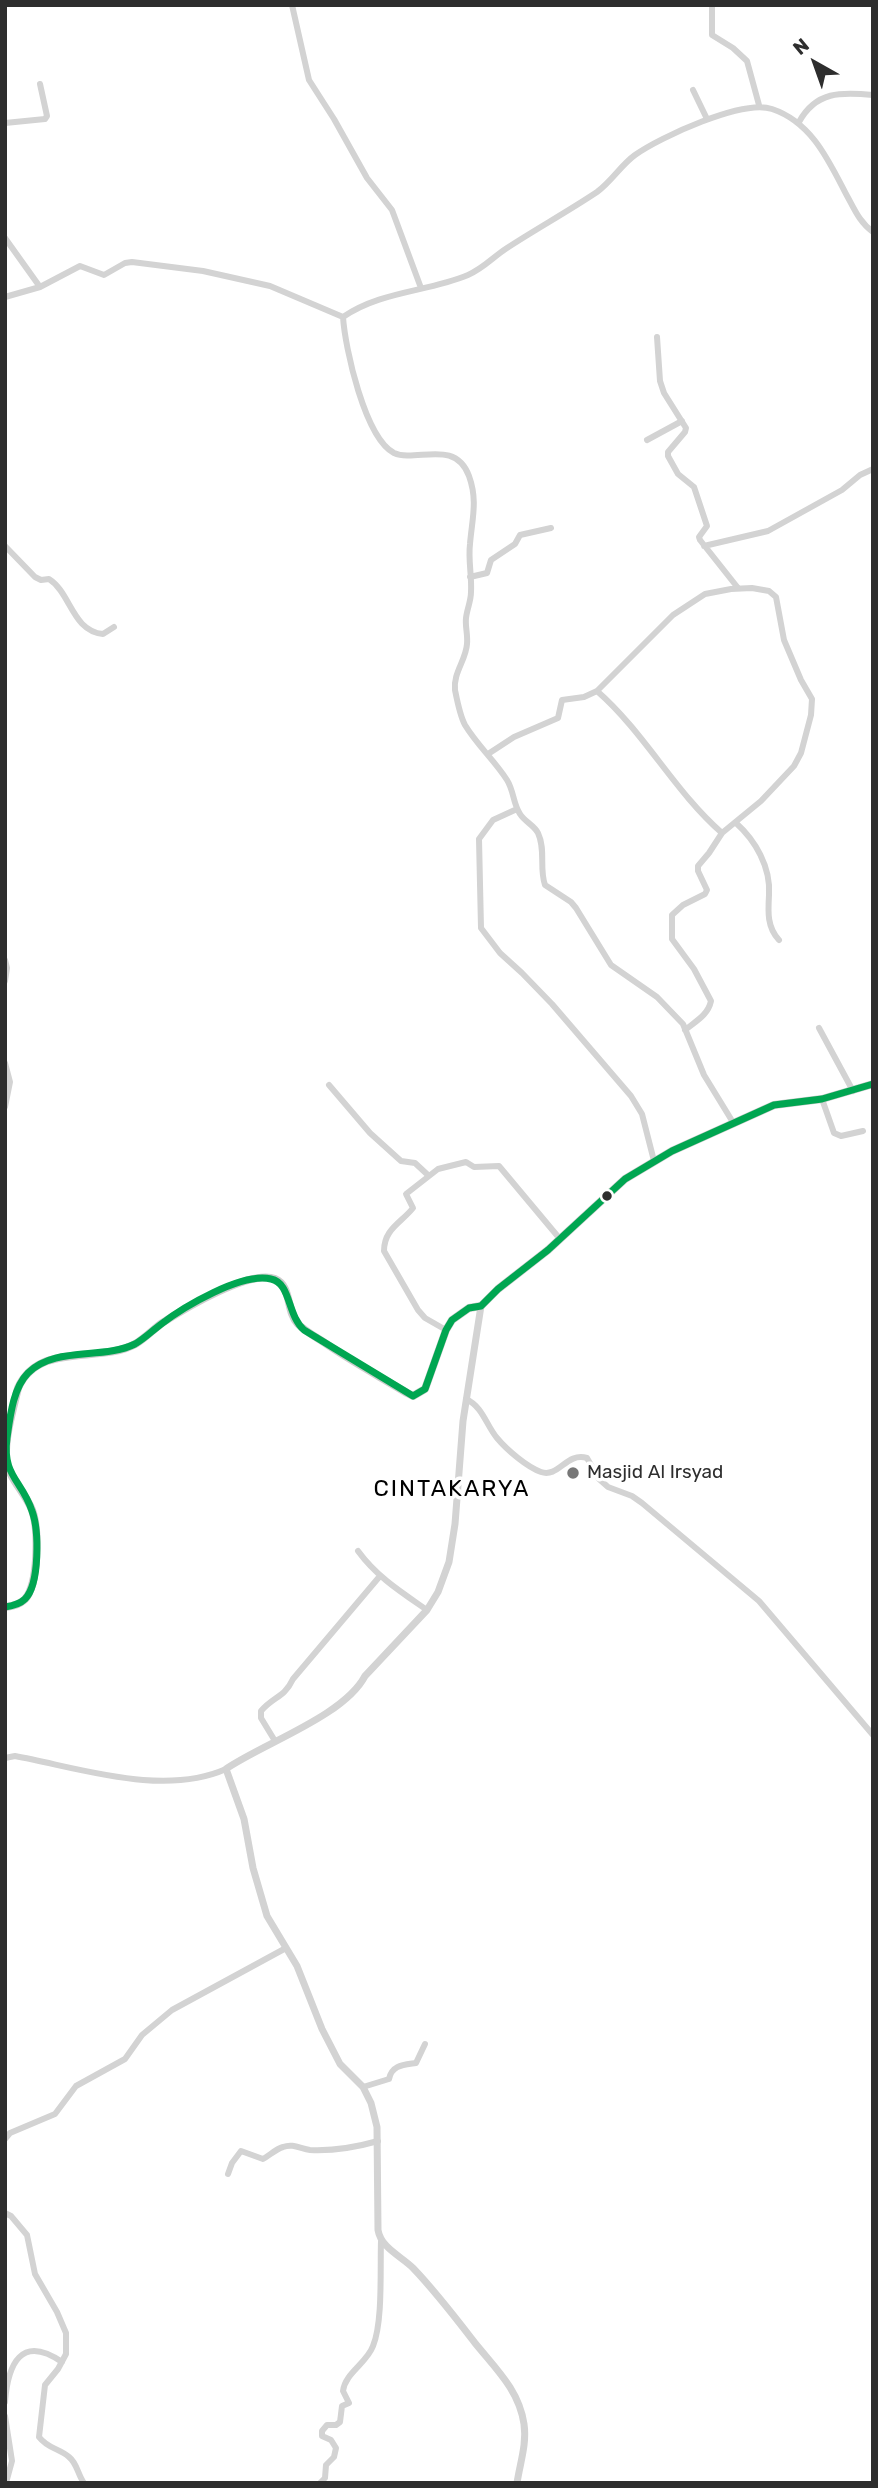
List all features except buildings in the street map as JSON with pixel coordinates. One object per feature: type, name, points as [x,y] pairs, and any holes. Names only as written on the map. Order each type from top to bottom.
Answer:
[{"type":"main road","points":[[5,1607],[15,1606],[28,1596],[34,1572],[35,1520],[29,1504],[11,1475],[6,1456],[18,1388],[36,1365],[63,1357],[128,1347],[205,1297],[259,1278],[274,1278],[282,1283],[286,1290],[291,1314],[300,1326],[354,1363],[413,1396],[425,1389],[452,1320],[470,1308],[481,1306],[560,1239],[611,1191],[654,1161],[774,1105],[822,1098],[873,1084]]},
{"type":"street","points":[[292,5],[309,80],[327,106],[367,178],[396,216],[421,288]]},
{"type":"street","points":[[712,5],[712,35],[747,61],[759,105]]},
{"type":"street","points":[[5,123],[45,119],[47,116],[40,84]]},
{"type":"street","points":[[693,90],[708,120]]},
{"type":"street","points":[[799,122],[805,112],[831,94],[873,95]]},
{"type":"street","points":[[343,317],[374,301],[454,280],[485,267],[505,249],[604,186],[633,157],[708,120],[759,105],[781,112],[799,122],[828,158],[858,217],[873,232]]},
{"type":"street","points":[[5,238],[40,287]]},
{"type":"street","points":[[5,298],[40,287],[80,266],[104,275],[132,262],[182,267],[281,289],[343,317]]},
{"type":"street","points":[[343,317],[348,358],[381,442],[403,456],[426,453],[448,456],[461,463],[467,472],[475,500],[470,544],[471,592],[466,618],[467,646],[457,673],[455,689],[465,724],[508,782],[517,809],[539,835],[541,872],[545,885],[576,908],[611,965],[673,1012],[685,1030],[704,1075],[734,1124]]},
{"type":"street","points":[[657,337],[660,381],[664,393],[682,421],[685,432],[668,452],[668,456],[678,474],[694,487],[708,523],[699,537],[738,589]]},
{"type":"street","points":[[647,440],[682,421]]},
{"type":"street","points":[[704,546],[768,531],[842,490],[860,475],[873,469]]},
{"type":"street","points":[[470,577],[487,573],[491,560],[501,551],[512,547],[520,535],[551,528]]},
{"type":"street","points":[[5,546],[38,579],[49,579],[55,583],[72,611],[89,629],[103,634],[114,627]]},
{"type":"street","points":[[488,754],[514,737],[558,719],[562,700],[584,698],[597,691],[673,615],[710,591],[769,591],[776,597],[781,633],[813,706],[801,753],[794,766],[761,801],[722,833],[698,866],[707,892],[701,898],[677,909],[671,920],[672,939],[694,969],[710,1001],[704,1016],[685,1030]]},
{"type":"street","points":[[597,691],[615,707],[699,814],[722,833]]},
{"type":"street","points":[[517,809],[493,820],[479,839],[481,928],[500,953],[552,1004],[631,1096],[642,1114],[654,1161]]},
{"type":"street","points":[[736,822],[763,858],[769,894],[769,924],[779,940]]},
{"type":"street","points":[[5,960],[8,968],[5,981]]},
{"type":"street","points":[[819,1028],[853,1091]]},
{"type":"street","points":[[5,1063],[9,1082],[5,1107]]},
{"type":"street","points":[[328,1085],[388,1150],[403,1162],[416,1163],[429,1176]]},
{"type":"street","points":[[822,1098],[834,1133],[841,1136],[863,1131]]},
{"type":"street","points":[[446,1330],[425,1318],[418,1310],[384,1251],[391,1227],[412,1210],[406,1194],[438,1170],[466,1162],[474,1167],[499,1166],[560,1239]]},
{"type":"street","points":[[5,1758],[15,1756],[105,1775],[179,1781],[205,1778],[302,1727],[339,1703],[427,1610],[442,1583],[452,1546],[466,1399],[481,1306]]},
{"type":"street","points":[[466,1399],[478,1408],[505,1445],[542,1473],[555,1471],[570,1459],[579,1456],[586,1458],[591,1462],[599,1479],[608,1487],[632,1496],[695,1545],[759,1601],[873,1735]]},
{"type":"street","points":[[358,1551],[380,1577],[427,1610]]},
{"type":"street","points":[[275,1741],[261,1718],[261,1711],[289,1690],[293,1679],[380,1577]]},
{"type":"street","points":[[226,1769],[244,1819],[263,1906],[297,1966],[330,2046],[340,2064],[363,2087],[371,2103],[378,2141],[377,2214],[381,2241],[378,2332],[371,2353],[345,2383],[343,2391],[349,2403],[342,2406],[340,2422],[337,2425],[327,2425],[322,2431],[322,2436],[331,2440],[336,2448],[334,2456],[326,2465],[325,2478],[320,2483]]},
{"type":"street","points":[[5,2139],[10,2133],[55,2114],[71,2090],[125,2059],[142,2035],[172,2010],[286,1948]]},
{"type":"street","points":[[363,2087],[389,2080],[396,2066],[416,2063],[425,2045]]},
{"type":"street","points":[[228,2174],[241,2151],[263,2159],[282,2147],[319,2150],[363,2146],[378,2141]]},
{"type":"street","points":[[5,2213],[11,2216],[27,2235],[35,2274],[64,2325],[67,2350],[62,2362],[45,2385],[38,2433],[51,2449],[63,2452],[72,2459],[84,2483]]},
{"type":"street","points":[[381,2241],[405,2260],[442,2299],[508,2381],[524,2425],[525,2442],[517,2483]]},
{"type":"street","points":[[5,2402],[8,2379],[20,2354],[26,2351],[46,2352],[62,2362]]},
{"type":"street","points":[[5,2416],[12,2461],[6,2483]]},
{"type":"transit line","points":[[5,1607],[25,1599],[30,1592],[36,1570],[37,1543],[32,1511],[10,1470],[6,1451],[9,1421],[19,1387],[28,1373],[39,1365],[51,1359],[122,1349],[135,1344],[170,1318],[213,1293],[259,1278],[271,1279],[282,1287],[294,1316],[304,1330],[413,1396],[425,1389],[452,1320],[469,1308],[481,1306],[498,1289],[548,1250],[625,1179],[672,1151],[774,1105],[822,1099],[873,1084]]},
{"type":"place","name":"Masjid Al Irsyad","points":[[573,1473]]},
{"type":"district","name":"CINTAKARYA","points":[[452,1489]]}]
